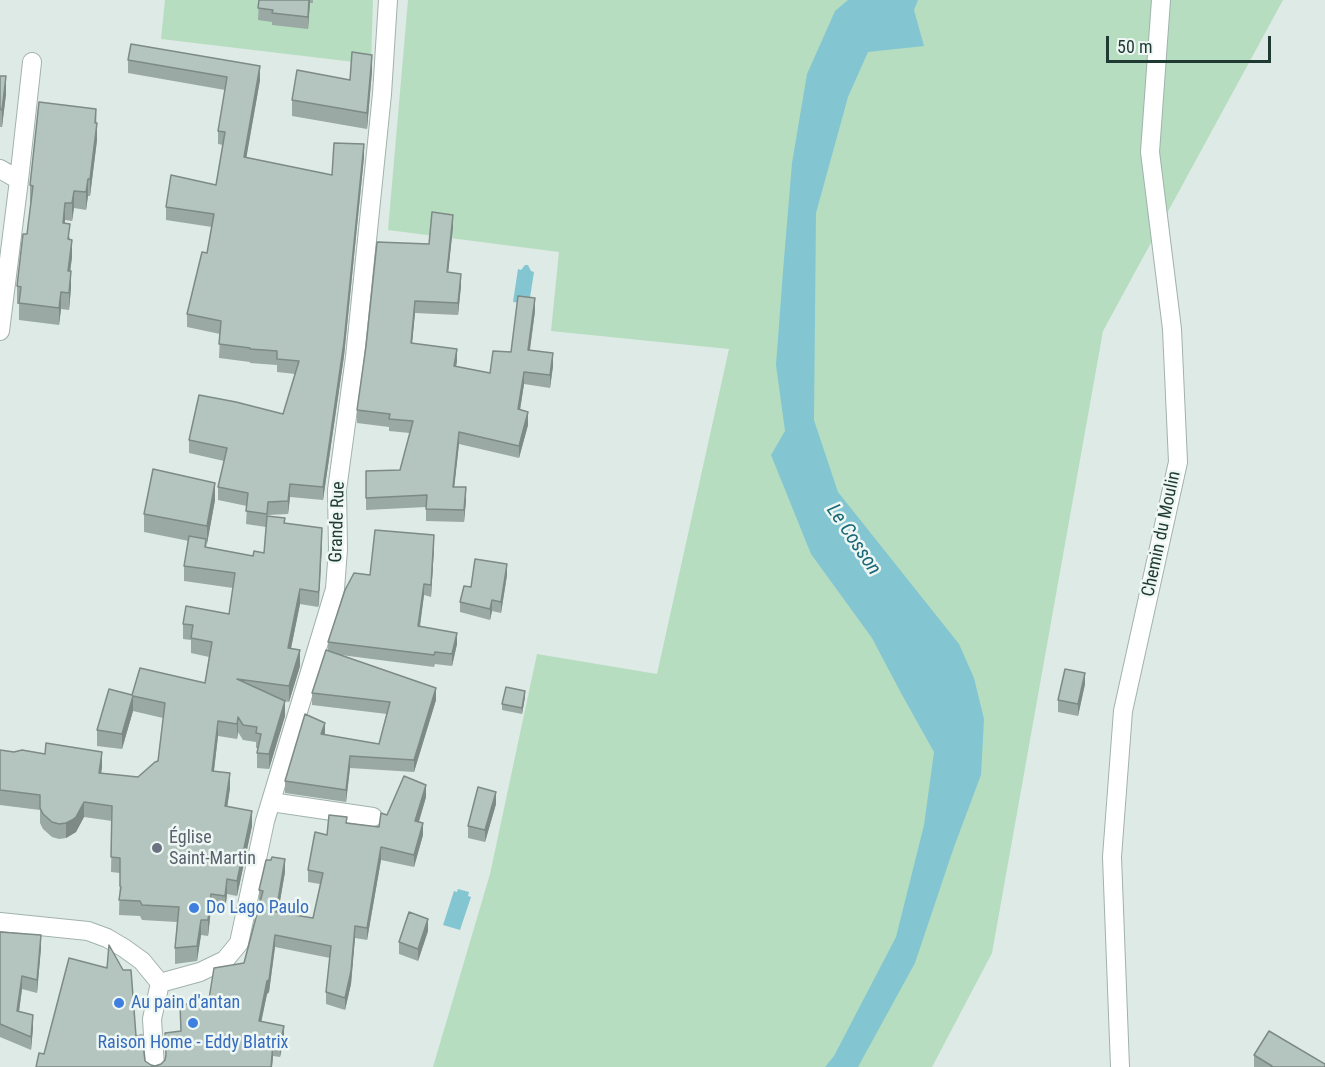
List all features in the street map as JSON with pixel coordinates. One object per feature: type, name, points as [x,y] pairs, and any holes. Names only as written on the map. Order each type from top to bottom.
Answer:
[{"type":"street","name":"Grande Rue","points":[[160,983],[200,972],[225,960],[239,943],[265,821],[335,589],[338,549],[337,490],[355,357],[382,94],[388,0]]},
{"type":"street","name":"Chemin du Moulin","points":[[1120,1067],[1112,857],[1123,711],[1178,462],[1172,329],[1150,152],[1161,0]]},
{"type":"street","points":[[0,331],[32,62]]},
{"type":"street","points":[[0,169],[19,180]]},
{"type":"street","points":[[271,802],[373,817]]},
{"type":"street","points":[[0,922],[88,931],[106,938],[142,961],[160,983],[152,1019],[156,1067]]},
{"type":"green space","points":[[165,0],[373,0],[371,64],[161,39]]},
{"type":"green space","points":[[408,0],[1283,0],[1103,331],[992,953],[932,1067],[433,1067],[490,874],[537,654],[657,674],[729,349],[551,331],[559,252],[388,230]]},
{"type":"water","name":"Le Cosson","points":[[848,0],[918,0],[914,10],[924,46],[868,52],[848,97],[816,213],[814,420],[838,492],[959,644],[974,678],[984,719],[981,775],[915,963],[858,1067],[825,1067],[834,1056],[896,937],[924,825],[934,752],[872,638],[811,554],[771,455],[785,431],[776,365],[792,163],[807,74],[835,11]]},
{"type":"water","points":[[528,265],[534,272],[529,304],[513,302],[518,269],[521,270]]},
{"type":"water","points":[[458,889],[469,892],[468,896],[471,897],[460,930],[443,925],[454,891],[457,892]]},
{"type":"building","points":[[259,0],[309,0],[308,17],[272,13],[273,10],[258,8]]},
{"type":"building","points":[[131,44],[260,66],[244,157],[332,175],[334,143],[364,144],[344,342],[323,487],[290,484],[288,501],[268,502],[267,514],[246,511],[248,493],[218,487],[227,448],[189,440],[199,395],[283,414],[299,361],[277,359],[277,351],[219,344],[221,321],[187,314],[202,252],[207,253],[214,214],[166,207],[171,175],[216,185],[225,132],[218,131],[227,77],[128,60]]},
{"type":"building","points":[[352,52],[372,55],[367,113],[292,100],[297,70],[350,80]]},
{"type":"building","points":[[0,76],[6,76],[2,110],[0,109]]},
{"type":"building","points":[[39,102],[96,109],[95,123],[97,123],[90,179],[88,179],[86,192],[74,191],[72,203],[65,203],[63,223],[70,224],[68,239],[72,240],[68,271],[71,271],[69,293],[61,292],[59,308],[19,303],[21,287],[17,286],[23,234],[27,234],[33,186],[30,185]]},
{"type":"building","points":[[432,212],[453,215],[447,272],[461,274],[458,303],[415,301],[411,343],[457,349],[454,366],[490,373],[493,351],[511,352],[518,296],[535,298],[528,350],[553,353],[550,375],[524,372],[518,409],[528,412],[519,446],[459,432],[453,487],[466,487],[464,510],[426,509],[427,495],[366,498],[366,471],[400,470],[413,421],[389,419],[390,414],[357,410],[377,242],[429,244]]},
{"type":"building","points":[[153,469],[215,483],[207,526],[144,514]]},
{"type":"building","points":[[267,516],[285,518],[284,523],[322,528],[319,590],[318,592],[300,589],[288,648],[300,650],[289,686],[237,679],[285,701],[269,754],[257,753],[261,734],[256,733],[257,727],[243,725],[238,717],[237,724],[218,721],[212,771],[230,773],[225,806],[252,811],[237,881],[227,879],[225,896],[211,894],[208,920],[201,920],[197,946],[175,948],[179,907],[142,905],[140,901],[119,900],[120,858],[111,857],[112,806],[84,802],[72,820],[59,824],[52,822],[40,808],[40,795],[0,790],[0,750],[14,752],[22,750],[45,754],[46,743],[102,752],[99,773],[138,777],[158,761],[165,703],[133,696],[122,734],[97,730],[109,689],[132,695],[140,668],[205,683],[212,642],[191,638],[193,625],[183,624],[186,606],[229,614],[235,573],[184,566],[189,536],[206,539],[205,547],[253,556],[254,551],[264,553]]},
{"type":"building","points":[[375,530],[434,535],[431,585],[424,584],[418,626],[457,633],[452,654],[435,652],[434,655],[328,642],[345,590],[354,573],[370,575]]},
{"type":"building","points":[[475,559],[507,564],[501,602],[492,600],[490,609],[460,602],[464,586],[471,587]]},
{"type":"building","points":[[326,650],[436,688],[414,760],[350,756],[346,790],[285,781],[305,714],[325,723],[321,734],[379,744],[390,702],[312,693]]},
{"type":"building","points":[[1065,669],[1085,673],[1078,704],[1058,700]]},
{"type":"building","points":[[506,687],[525,691],[522,708],[502,704]]},
{"type":"building","points":[[404,776],[426,785],[415,821],[423,823],[414,855],[381,847],[367,928],[355,926],[351,971],[345,998],[326,992],[331,946],[275,935],[269,980],[259,1021],[284,1026],[280,1045],[273,1043],[271,1067],[36,1067],[39,1053],[44,1054],[69,958],[107,968],[109,945],[123,970],[131,970],[136,1036],[142,1035],[145,1061],[155,1066],[161,1064],[166,1055],[165,1033],[181,1031],[180,1004],[208,1005],[214,968],[244,963],[263,891],[259,890],[266,860],[271,860],[272,857],[285,859],[276,912],[313,918],[323,873],[308,870],[315,832],[327,835],[329,815],[347,817],[346,823],[379,827],[381,813],[387,815]]},
{"type":"building","points":[[478,787],[496,792],[485,830],[468,826]]},
{"type":"building","points":[[409,912],[428,919],[418,949],[399,942]]},
{"type":"building","points":[[0,932],[41,935],[37,980],[22,976],[17,1011],[33,1015],[31,1037],[0,1024]]},
{"type":"building","points":[[1269,1031],[1325,1064],[1325,1067],[1271,1067],[1254,1055]]},
{"type":"place","name":"Église Saint-Martin","points":[[157,848]]},
{"type":"place","name":"Do Lago Paulo","points":[[194,908]]},
{"type":"place","name":"Au pain d'antan","points":[[119,1003]]},
{"type":"place","name":"Raison Home - Eddy Blatrix","points":[[193,1023]]}]
